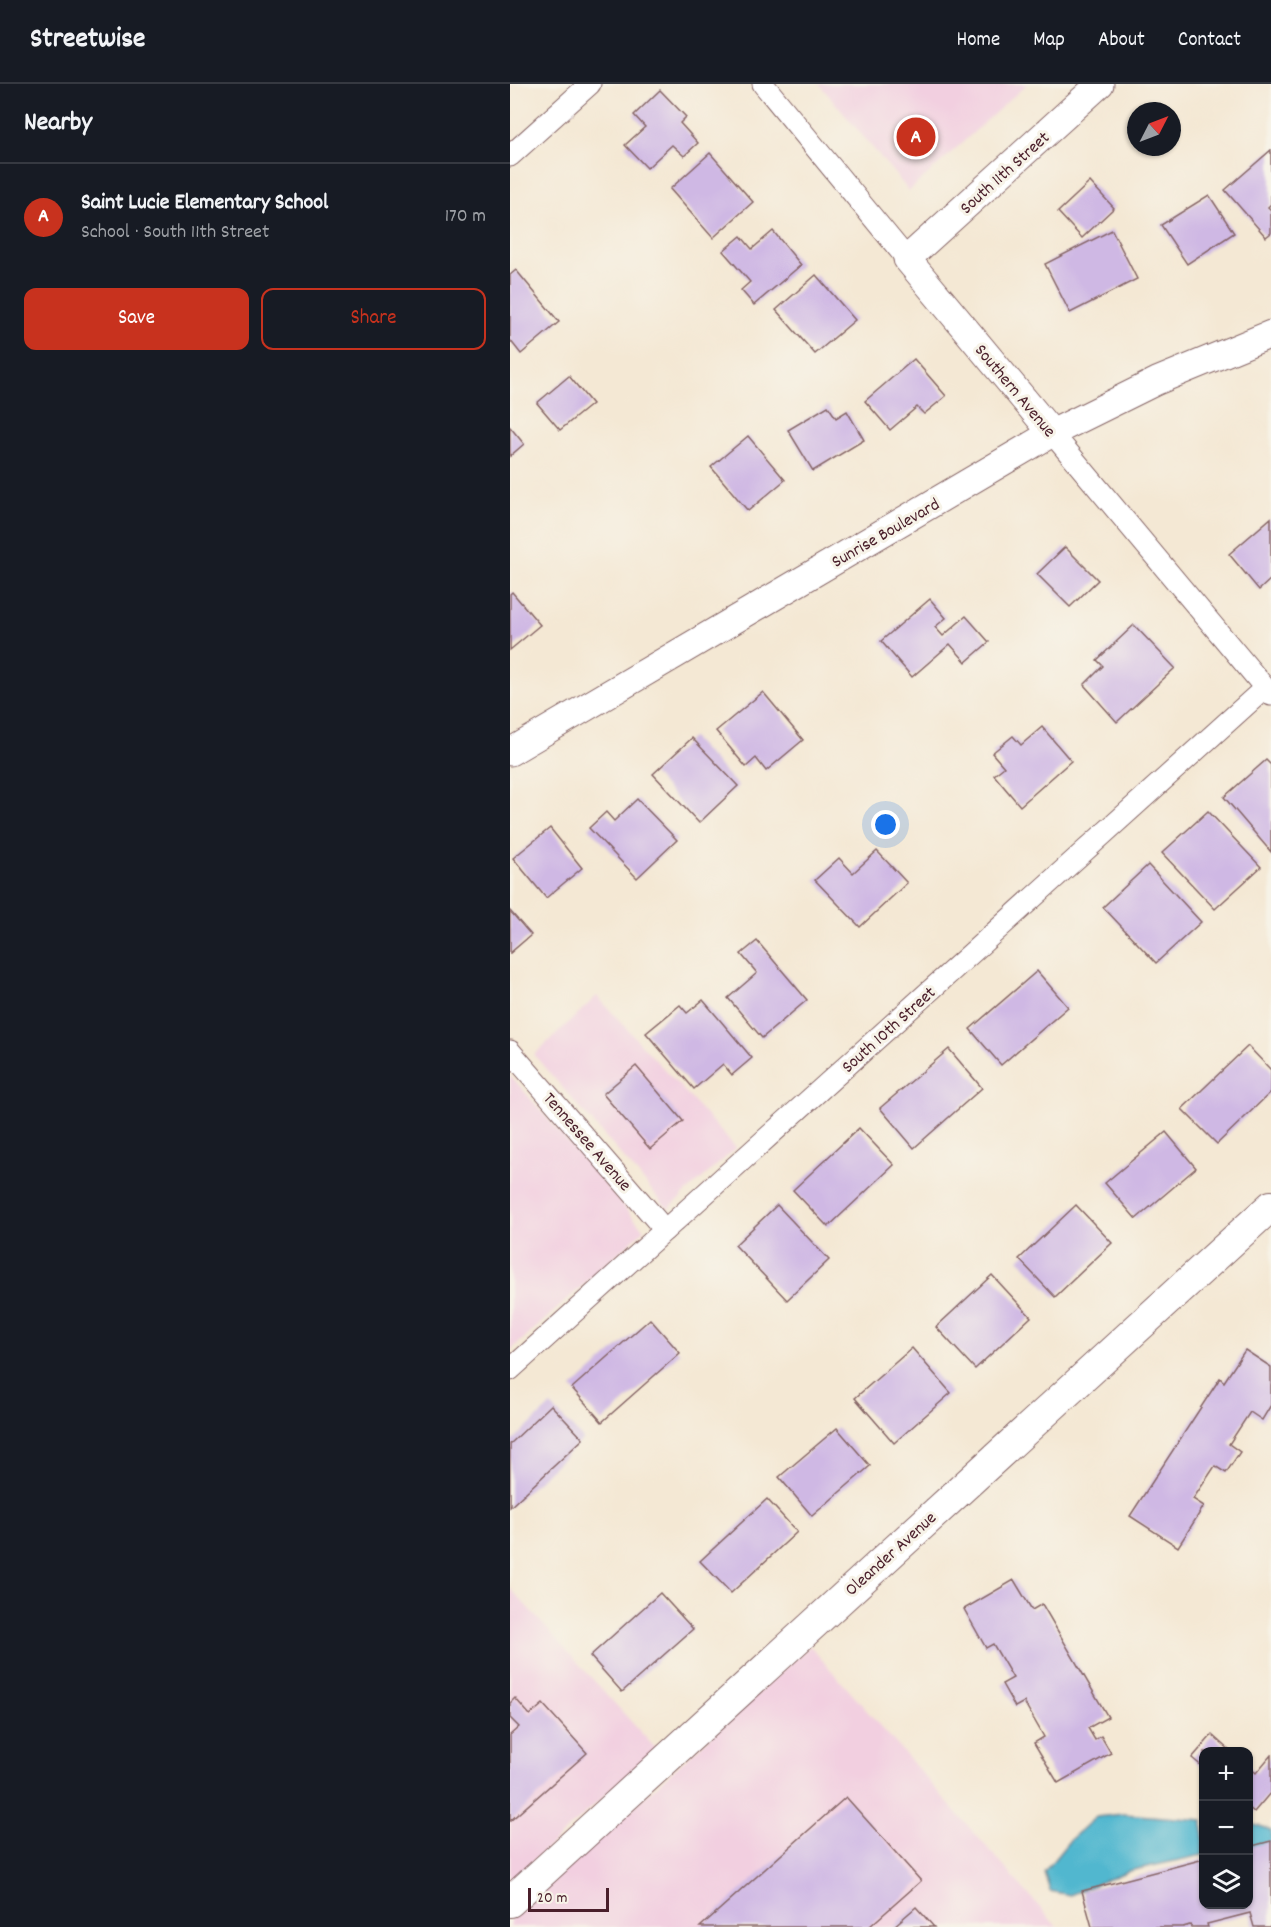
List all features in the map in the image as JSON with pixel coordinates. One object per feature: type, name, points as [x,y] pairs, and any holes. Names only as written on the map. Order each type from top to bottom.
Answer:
[{"type":"main road","name":"Oleander Avenue","points":[[510,1902],[1271,1206]]},
{"type":"street","points":[[510,156],[590,84]]},
{"type":"street","name":"Southern Avenue","points":[[763,84],[1268,691]]},
{"type":"street","name":"South 11th Street","points":[[907,259],[1100,84]]},
{"type":"street","name":"Sunrise Boulevard","points":[[510,752],[1052,433],[1157,381],[1271,334]]},
{"type":"street","name":"South 10th Street","points":[[510,1370],[1268,691]]},
{"type":"street","name":"Tennessee Avenue","points":[[510,1051],[665,1230]]},
{"type":"shaded area","points":[[819,84],[1027,84],[909,191]]},
{"type":"shaded area","points":[[597,996],[736,1148],[668,1209],[534,1055]]},
{"type":"shaded area","points":[[510,1075],[644,1230],[510,1351]]},
{"type":"shaded area","points":[[510,1588],[656,1749],[510,1882]]},
{"type":"shaded area","points":[[810,1646],[1057,1927],[510,1927],[510,1920]]},
{"type":"water","points":[[1123,1814],[1199,1820],[1199,1856],[1128,1871],[1070,1895],[1050,1891],[1044,1872],[1070,1840],[1096,1817]]},
{"type":"water","points":[[1253,1825],[1271,1830],[1271,1843],[1253,1846]]},
{"type":"building","points":[[660,90],[686,117],[680,123],[698,143],[684,156],[672,145],[647,168],[625,145],[645,127],[634,115]]},
{"type":"building","points":[[1271,150],[1271,204],[1268,207],[1271,210],[1271,233],[1266,237],[1225,190]]},
{"type":"building","points":[[710,153],[753,202],[713,238],[670,189]]},
{"type":"building","points":[[1090,182],[1114,208],[1082,238],[1058,212]]},
{"type":"building","points":[[1209,195],[1234,233],[1187,264],[1161,225]]},
{"type":"building","points":[[1112,230],[1137,279],[1070,313],[1045,264]]},
{"type":"building","points":[[773,231],[801,265],[754,305],[741,290],[750,282],[723,251],[741,236],[752,249]]},
{"type":"building","points":[[516,270],[559,322],[521,354],[510,340],[510,275]]},
{"type":"building","points":[[816,275],[855,320],[815,354],[776,310]]},
{"type":"building","points":[[914,359],[946,396],[924,414],[917,407],[890,430],[865,401]]},
{"type":"building","points":[[569,376],[592,404],[560,430],[537,403]]},
{"type":"building","points":[[828,406],[836,418],[847,411],[864,440],[813,471],[788,430]]},
{"type":"building","points":[[510,427],[524,444],[510,456]]},
{"type":"building","points":[[748,436],[785,480],[748,511],[711,467]]},
{"type":"building","points":[[1271,518],[1271,579],[1259,590],[1229,554]]},
{"type":"building","points":[[1065,547],[1098,580],[1070,607],[1037,574]]},
{"type":"building","points":[[512,592],[540,625],[510,650],[510,594]]},
{"type":"building","points":[[930,599],[946,618],[935,627],[943,636],[966,616],[989,642],[966,662],[950,644],[912,677],[881,641]]},
{"type":"building","points":[[1134,625],[1175,668],[1117,722],[1084,685],[1103,666],[1097,660]]},
{"type":"building","points":[[763,692],[803,740],[766,771],[756,758],[746,767],[716,731]]},
{"type":"building","points":[[1042,727],[1071,761],[1020,806],[994,775],[1004,767],[992,753],[1013,736],[1021,745]]},
{"type":"building","points":[[692,738],[738,786],[699,823],[653,774]]},
{"type":"building","points":[[1266,760],[1271,765],[1271,852],[1224,797]]},
{"type":"building","points":[[637,799],[677,840],[637,878],[589,828],[606,812],[614,821]]},
{"type":"building","points":[[1208,811],[1261,867],[1215,909],[1162,853]]},
{"type":"building","points":[[550,828],[582,868],[546,898],[513,858]]},
{"type":"building","points":[[877,851],[907,883],[860,927],[815,880],[839,858],[853,873]]},
{"type":"building","points":[[1148,865],[1201,922],[1156,963],[1103,907]]},
{"type":"building","points":[[510,911],[531,935],[510,953]]},
{"type":"building","points":[[757,941],[807,1000],[762,1038],[728,998],[757,973],[741,954]]},
{"type":"building","points":[[1037,971],[1068,1007],[1001,1065],[970,1029]]},
{"type":"building","points":[[703,1000],[752,1058],[732,1075],[723,1064],[694,1089],[646,1033],[680,1005],[687,1013]]},
{"type":"building","points":[[1248,1046],[1271,1070],[1271,1092],[1217,1144],[1182,1109]]},
{"type":"building","points":[[949,1049],[982,1088],[914,1148],[880,1108]]},
{"type":"building","points":[[636,1066],[683,1121],[650,1149],[603,1094]]},
{"type":"building","points":[[859,1128],[894,1165],[828,1227],[793,1190]]},
{"type":"building","points":[[1166,1132],[1196,1168],[1136,1219],[1105,1183]]},
{"type":"building","points":[[777,1205],[829,1260],[787,1300],[735,1245]]},
{"type":"building","points":[[1076,1205],[1112,1243],[1055,1297],[1019,1259]]},
{"type":"building","points":[[992,1275],[1031,1317],[975,1369],[936,1327]]},
{"type":"building","points":[[650,1319],[680,1353],[602,1422],[572,1388]]},
{"type":"building","points":[[912,1348],[951,1393],[894,1443],[855,1398]]},
{"type":"building","points":[[1245,1350],[1271,1367],[1271,1405],[1262,1420],[1250,1412],[1229,1444],[1240,1452],[1226,1473],[1215,1466],[1193,1499],[1204,1506],[1178,1547],[1130,1516],[1220,1378],[1224,1382]]},
{"type":"building","points":[[551,1405],[583,1439],[510,1507],[510,1444]]},
{"type":"building","points":[[837,1428],[870,1466],[812,1516],[779,1477]]},
{"type":"building","points":[[767,1499],[797,1532],[731,1593],[700,1561]]},
{"type":"building","points":[[1014,1580],[1032,1610],[1042,1604],[1108,1717],[1088,1728],[1095,1740],[1101,1736],[1111,1753],[1058,1783],[1034,1743],[1044,1737],[1024,1702],[1015,1707],[1002,1684],[1013,1678],[993,1644],[986,1648],[964,1609]]},
{"type":"building","points":[[660,1593],[693,1629],[622,1692],[590,1656]]},
{"type":"building","points":[[515,1698],[530,1715],[543,1704],[587,1753],[510,1821],[510,1735],[519,1727],[510,1718],[510,1703]]},
{"type":"building","points":[[1212,1735],[1225,1747],[1202,1747]]},
{"type":"building","points":[[1199,1750],[1199,1764],[1192,1758]]},
{"type":"building","points":[[1271,1755],[1271,1792],[1254,1812],[1253,1770],[1256,1773]]},
{"type":"building","points":[[846,1797],[921,1881],[869,1927],[700,1927]]},
{"type":"building","points":[[1271,1841],[1271,1927],[1254,1927],[1250,1913],[1207,1924],[1208,1927],[1191,1927],[1190,1925],[1183,1927],[1092,1927],[1082,1891],[1199,1860],[1199,1909],[1253,1909],[1253,1846]]},
{"type":"building","points":[[916,1907],[934,1927],[893,1927]]},
{"type":"place","name":"Saint Lucie Elementary School","points":[[916,137]]}]
